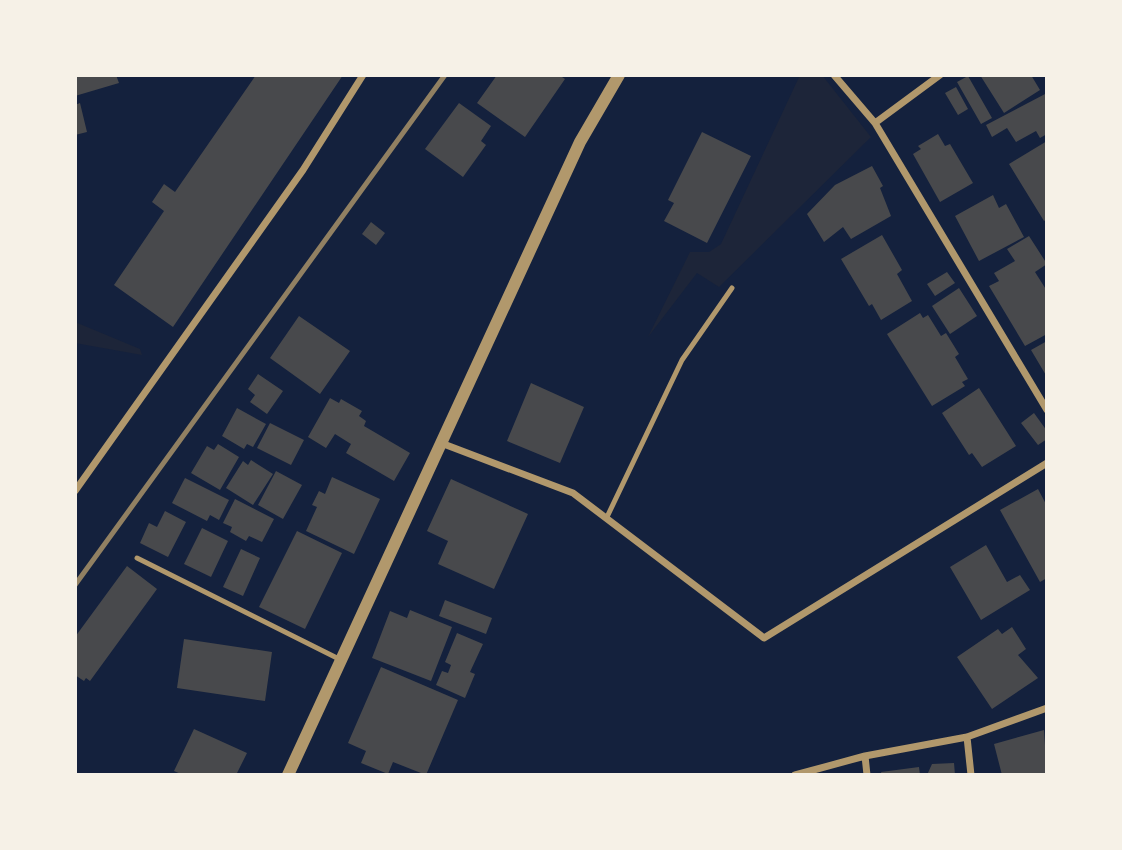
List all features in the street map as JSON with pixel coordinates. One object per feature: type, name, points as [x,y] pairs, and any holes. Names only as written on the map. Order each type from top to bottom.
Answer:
[{"type":"street","points":[[75,491],[303,170],[363,75]]},
{"type":"street","points":[[288,775],[580,142],[619,75]]},
{"type":"street","points":[[834,75],[876,123],[1047,410]]},
{"type":"street","points":[[876,123],[940,75]]},
{"type":"street","points":[[440,442],[573,493],[764,638],[1047,463]]},
{"type":"street","points":[[795,775],[865,756],[967,737],[1047,708]]},
{"type":"street","points":[[967,737],[971,775]]},
{"type":"street","points":[[865,756],[867,775]]},
{"type":"lane","points":[[607,517],[682,360],[732,288]]},
{"type":"lane","points":[[138,558],[341,660]]},
{"type":"shaded area","points":[[800,75],[822,75],[871,137],[719,287],[697,273],[648,337],[690,252],[709,252],[721,244]]},
{"type":"shaded area","points":[[75,322],[140,349],[142,355],[75,343]]},
{"type":"building","points":[[75,75],[116,75],[119,83],[75,96]]},
{"type":"building","points":[[256,75],[343,75],[173,327],[114,285],[164,211],[152,202],[164,184],[175,192]]},
{"type":"building","points":[[497,75],[559,75],[565,79],[525,137],[477,103]]},
{"type":"building","points":[[980,75],[1031,75],[1040,90],[1004,113]]},
{"type":"building","points":[[968,76],[992,118],[981,124],[957,82]]},
{"type":"building","points":[[956,87],[968,109],[958,115],[945,93]]},
{"type":"building","points":[[1047,93],[1047,134],[1040,138],[1036,131],[1016,142],[1007,128],[992,137],[986,125]]},
{"type":"building","points":[[80,103],[87,132],[75,135],[75,105]]},
{"type":"building","points":[[459,103],[491,126],[481,141],[486,145],[463,177],[425,149]]},
{"type":"building","points":[[702,132],[751,156],[707,243],[664,221],[674,203],[668,200]]},
{"type":"building","points":[[938,134],[945,146],[950,144],[973,183],[940,202],[913,154],[921,149],[918,146]]},
{"type":"building","points":[[1047,141],[1047,219],[1044,221],[1009,164]]},
{"type":"building","points":[[872,166],[883,186],[880,188],[891,216],[851,239],[843,227],[824,242],[807,214],[835,185]]},
{"type":"building","points":[[993,195],[999,208],[1006,204],[1024,237],[979,261],[955,216]]},
{"type":"building","points":[[371,222],[385,233],[376,245],[362,234]]},
{"type":"building","points":[[882,235],[902,270],[897,274],[912,301],[881,320],[872,304],[869,306],[841,259]]},
{"type":"building","points":[[1029,236],[1047,264],[1035,272],[1047,291],[1047,334],[1025,346],[989,286],[999,281],[994,273],[1015,261],[1007,249]]},
{"type":"building","points":[[947,272],[955,283],[935,296],[927,284]]},
{"type":"building","points":[[959,288],[977,316],[950,334],[932,306]]},
{"type":"building","points":[[920,313],[923,318],[928,315],[941,336],[946,333],[959,354],[955,357],[968,379],[962,382],[965,386],[932,406],[887,334]]},
{"type":"building","points":[[299,316],[350,351],[320,394],[270,358]]},
{"type":"building","points":[[1047,341],[1047,377],[1031,350]]},
{"type":"building","points":[[258,374],[283,391],[267,414],[250,402],[255,395],[248,389]]},
{"type":"building","points":[[531,383],[584,407],[560,463],[507,441]]},
{"type":"building","points":[[979,388],[1016,446],[982,467],[972,453],[969,455],[942,413]]},
{"type":"building","points":[[330,398],[339,403],[341,399],[362,411],[359,416],[366,421],[364,426],[410,453],[394,481],[346,453],[351,444],[335,434],[326,448],[308,437]]},
{"type":"building","points":[[237,408],[266,424],[253,447],[247,444],[244,449],[222,436]]},
{"type":"building","points":[[1034,413],[1047,431],[1047,439],[1038,445],[1021,423]]},
{"type":"building","points":[[270,423],[304,440],[291,465],[257,448]]},
{"type":"building","points":[[218,444],[239,457],[220,490],[191,473],[207,446],[214,450]]},
{"type":"building","points":[[251,460],[273,474],[253,505],[226,488],[243,461],[248,465]]},
{"type":"building","points":[[276,471],[302,485],[283,519],[258,505]]},
{"type":"building","points":[[332,477],[380,499],[354,554],[306,531],[317,507],[312,505],[319,491],[325,494]]},
{"type":"building","points":[[185,478],[229,500],[219,520],[210,515],[207,521],[172,503]]},
{"type":"building","points":[[451,479],[528,514],[494,589],[438,564],[448,541],[427,531]]},
{"type":"building","points":[[1038,489],[1047,506],[1047,578],[1040,582],[1000,510]]},
{"type":"building","points":[[235,499],[274,519],[262,542],[249,536],[246,541],[230,532],[232,527],[223,523]]},
{"type":"building","points":[[165,511],[186,522],[168,557],[140,543],[149,523],[157,527]]},
{"type":"building","points":[[202,528],[228,541],[211,577],[184,564]]},
{"type":"building","points":[[297,531],[342,553],[305,629],[259,607]]},
{"type":"building","points":[[986,545],[1007,582],[1020,575],[1030,590],[981,620],[950,567]]},
{"type":"building","points":[[241,549],[260,558],[243,596],[223,587]]},
{"type":"building","points":[[127,566],[157,589],[90,681],[86,678],[84,681],[75,675],[75,637]]},
{"type":"building","points":[[445,600],[492,618],[486,634],[439,616]]},
{"type":"building","points":[[410,610],[452,627],[431,681],[372,658],[390,611],[407,618]]},
{"type":"building","points":[[1012,627],[1026,649],[1018,655],[1038,678],[992,709],[957,657],[998,629],[1002,634]]},
{"type":"building","points":[[457,633],[483,644],[470,672],[475,674],[465,698],[436,685],[442,671],[448,673],[451,665],[445,662]]},
{"type":"building","points":[[184,639],[272,652],[265,701],[177,688]]},
{"type":"building","points":[[381,667],[458,700],[426,775],[393,762],[388,774],[361,763],[366,751],[348,743]]},
{"type":"building","points":[[194,729],[247,753],[236,775],[183,775],[174,771]]},
{"type":"building","points":[[1044,730],[1047,775],[1002,775],[994,744]]},
{"type":"building","points":[[954,763],[955,775],[927,775],[932,764]]},
{"type":"building","points":[[919,767],[920,775],[882,775],[881,772]]},
{"type":"railway","points":[[75,585],[445,75]]}]
